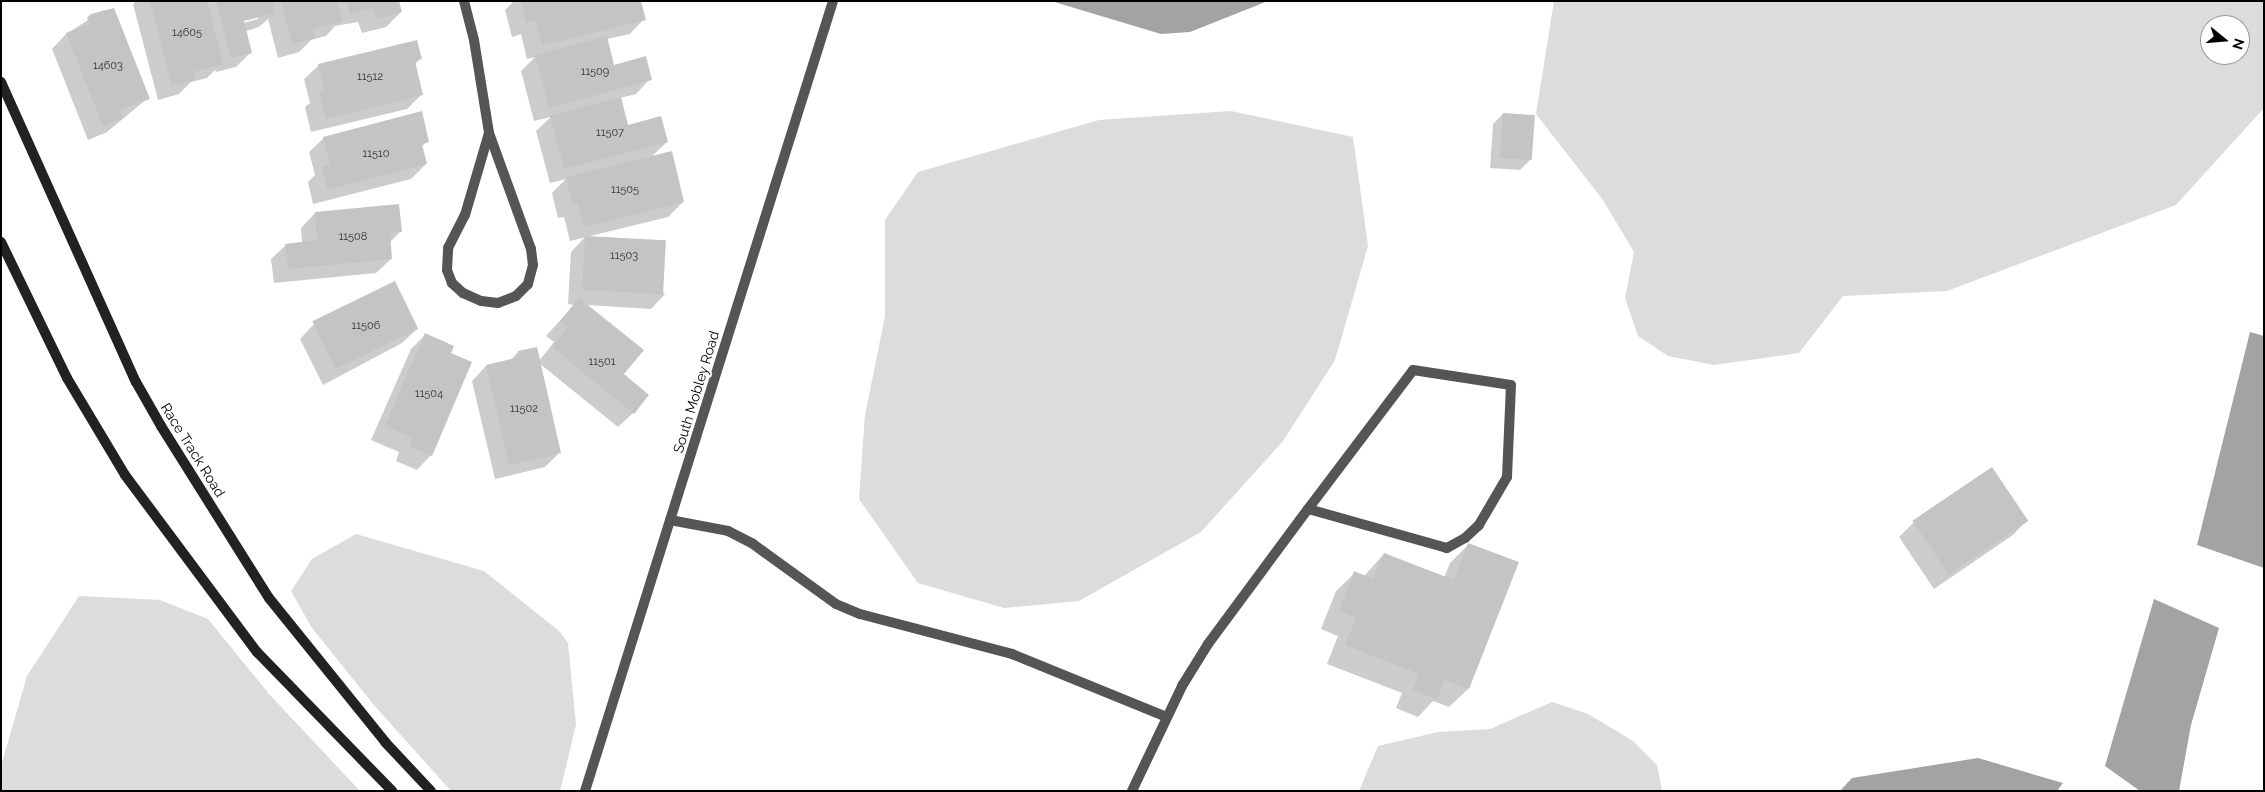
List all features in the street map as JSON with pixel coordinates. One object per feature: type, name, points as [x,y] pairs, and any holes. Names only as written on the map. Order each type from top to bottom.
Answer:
[{"type":"main road","name":"Race Track Road","points":[[3,89],[136,382],[161,426],[269,598],[385,742],[431,791]]},
{"type":"main road","points":[[1,242],[67,378],[125,475],[257,652],[392,791]]},
{"type":"street","points":[[464,1],[474,40],[489,133],[531,249],[533,265],[528,284],[516,296],[498,303],[481,301],[463,293],[452,283],[447,270],[448,248],[466,214],[489,133]]},
{"type":"street","name":"South Mobley Road","points":[[585,791],[832,1]]},
{"type":"street","points":[[1132,791],[1166,717],[1208,644],[1308,509],[1413,370],[1511,385],[1507,477],[1479,525],[1465,538],[1447,548],[1308,509]]},
{"type":"street","points":[[670,520],[728,531],[753,544],[836,604],[860,614],[1012,654],[1166,717]]},
{"type":"shaded area","points":[[1051,1],[1268,1],[1190,32],[1161,34]]},
{"type":"shaded area","points":[[1554,1],[2264,1],[2264,108],[2176,205],[1947,291],[1843,296],[1799,353],[1714,365],[1668,356],[1638,336],[1625,298],[1634,252],[1603,200],[1536,114]]},
{"type":"shaded area","points":[[1231,111],[1353,137],[1368,246],[1335,360],[1283,441],[1201,532],[1079,601],[1004,608],[918,583],[859,499],[865,415],[885,316],[885,220],[918,172],[1099,120]]},
{"type":"shaded area","points":[[2250,332],[2264,336],[2264,568],[2197,545]]},
{"type":"shaded area","points":[[356,534],[484,571],[559,631],[568,643],[576,725],[560,791],[451,791],[373,704],[312,628],[291,591],[312,559]]},
{"type":"shaded area","points":[[79,596],[160,600],[208,619],[269,694],[360,791],[1,791],[1,766],[27,676]]},
{"type":"shaded area","points":[[2154,599],[2219,628],[2191,725],[2179,791],[2140,791],[2105,766]]},
{"type":"shaded area","points":[[1552,702],[1588,714],[1633,741],[1657,765],[1662,791],[1359,791],[1378,746],[1438,732],[1490,729]]},
{"type":"shaded area","points":[[1978,758],[2063,783],[2057,791],[1840,791],[1852,778]]},
{"type":"building","points":[[150,1],[207,1],[223,64],[193,72],[195,80],[172,86]]},
{"type":"building","points":[[216,1],[272,1],[275,13],[244,21],[252,53],[231,58]]},
{"type":"building","points":[[281,1],[337,1],[342,21],[313,29],[315,38],[292,44]]},
{"type":"building","points":[[347,1],[399,1],[402,12],[376,19],[373,8],[350,14]]},
{"type":"building","points":[[521,1],[641,1],[646,20],[542,45],[535,20],[526,23]]},
{"type":"building","points":[[114,8],[150,99],[120,110],[123,118],[103,126],[66,33],[89,24],[87,18],[91,14]]},
{"type":"building","points":[[607,36],[614,65],[646,56],[652,80],[549,108],[535,55]]},
{"type":"building","points":[[417,40],[422,59],[415,61],[423,95],[326,119],[319,92],[324,90],[318,64]]},
{"type":"building","points":[[621,97],[628,125],[661,116],[668,142],[564,169],[550,116]]},
{"type":"building","points":[[422,111],[429,142],[422,144],[427,164],[327,190],[322,167],[330,164],[323,137]]},
{"type":"building","points":[[1503,113],[1535,115],[1532,160],[1500,158]]},
{"type":"building","points":[[672,151],[684,202],[584,227],[578,203],[572,204],[566,177]]},
{"type":"building","points":[[399,204],[402,232],[390,233],[392,259],[288,269],[285,244],[317,240],[315,212]]},
{"type":"building","points":[[585,236],[666,240],[663,294],[582,290]]},
{"type":"building","points":[[395,281],[418,329],[336,369],[312,321]]},
{"type":"building","points":[[579,298],[644,350],[624,374],[649,395],[634,414],[552,347],[568,327],[560,321]]},
{"type":"building","points":[[425,333],[454,346],[451,353],[472,362],[432,456],[409,446],[413,438],[385,426]]},
{"type":"building","points":[[537,347],[561,453],[509,465],[486,365],[519,357],[518,351]]},
{"type":"building","points":[[1992,467],[2028,521],[1949,575],[1912,521]]},
{"type":"building","points":[[1468,543],[1519,562],[1469,689],[1445,680],[1437,699],[1413,690],[1419,674],[1345,645],[1356,618],[1339,611],[1354,571],[1373,579],[1384,553],[1454,580]]}]
